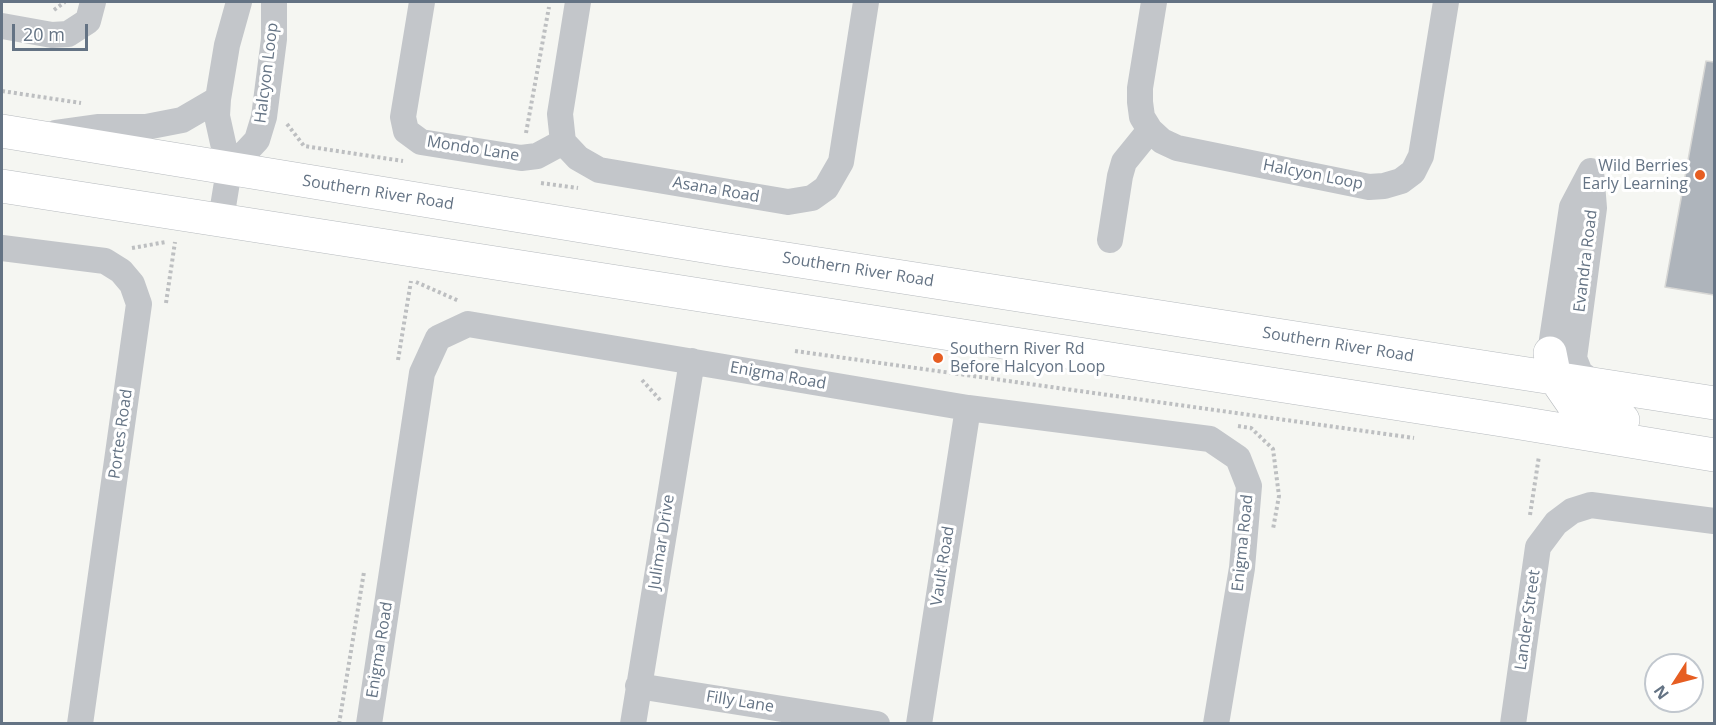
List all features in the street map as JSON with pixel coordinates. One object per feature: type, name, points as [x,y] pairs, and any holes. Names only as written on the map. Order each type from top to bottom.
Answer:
[{"type":"main road","name":"Southern River Road","points":[[17,134],[229,170],[1498,370],[1559,364],[1597,385],[1714,403]]},
{"type":"main road","points":[[2,186],[1714,455]]},
{"type":"main road","points":[[1502,420],[1534,410],[1559,364]]},
{"type":"main road","points":[[1559,364],[1566,397],[1575,407],[1588,414],[1645,423],[1678,450]]},
{"type":"street","points":[[2,26],[52,35],[68,34],[88,21],[93,2]]},
{"type":"street","points":[[221,219],[229,170],[217,116],[218,99],[227,45],[239,2]]},
{"type":"street","name":"Halcyon Loop","points":[[229,170],[257,140],[264,117],[274,39],[274,2]]},
{"type":"street","name":"Mondo Lane","points":[[422,2],[403,117],[406,131],[421,142],[521,158],[537,156],[563,142]]},
{"type":"street","points":[[563,142],[560,114],[578,2]]},
{"type":"street","name":"Asana Road","points":[[563,142],[578,158],[599,170],[788,202],[812,198],[826,188],[841,162],[866,2]]},
{"type":"street","points":[[1110,240],[1124,162],[1150,130],[1142,117],[1140,88],[1154,2]]},
{"type":"street","name":"Halcyon Loop","points":[[1150,130],[1162,141],[1177,148],[1245,162],[1369,187],[1401,181],[1413,172],[1422,156],[1446,2]]},
{"type":"street","points":[[17,134],[146,127],[182,120],[218,99]]},
{"type":"street","name":"Evandra Road","points":[[1591,171],[1594,208],[1559,364],[1572,207],[1591,171]]},
{"type":"street","name":"Portes Road","points":[[2,248],[105,261],[121,271],[132,284],[139,304],[80,723]]},
{"type":"street","name":"Enigma Road","points":[[369,723],[422,373],[438,338],[468,324],[968,408],[1210,440],[1238,458],[1249,486],[1242,568],[1216,723]]},
{"type":"street","points":[[1498,370],[1531,357],[1559,364]]},
{"type":"street","name":"Julimar Drive","points":[[633,723],[692,361]]},
{"type":"street","name":"Vault Road","points":[[919,723],[968,408]]},
{"type":"street","name":"Lander Street","points":[[1513,723],[1538,548],[1556,523],[1572,511],[1591,505],[1714,521]]},
{"type":"street","name":"Filly Lane","points":[[638,686],[877,723]]},
{"type":"path","points":[[2,91],[87,104]]},
{"type":"path","points":[[285,122],[304,146],[410,162]]},
{"type":"path","points":[[540,182],[552,184]]},
{"type":"path","points":[[131,248],[175,241],[187,243]]},
{"type":"path","points":[[399,279],[418,282],[465,304]]},
{"type":"path","points":[[790,350],[1422,439]]},
{"type":"path","points":[[641,379],[661,402]]},
{"type":"path","points":[[1061,395],[1063,389]]},
{"type":"path","points":[[1228,425],[1251,428],[1274,449],[1279,496],[1273,530]]},
{"type":"path","points":[[1539,456],[1550,458]]},
{"type":"building","name":"Wild Berries Early Learning","points":[[1706,61],[1714,62],[1714,295],[1665,287]]},
{"type":"place","name":"Wild Berries Early Learning","points":[[1700,175]]},
{"type":"place","name":"Southern River Rd Before Halcyon Loop","points":[[938,358]]}]
